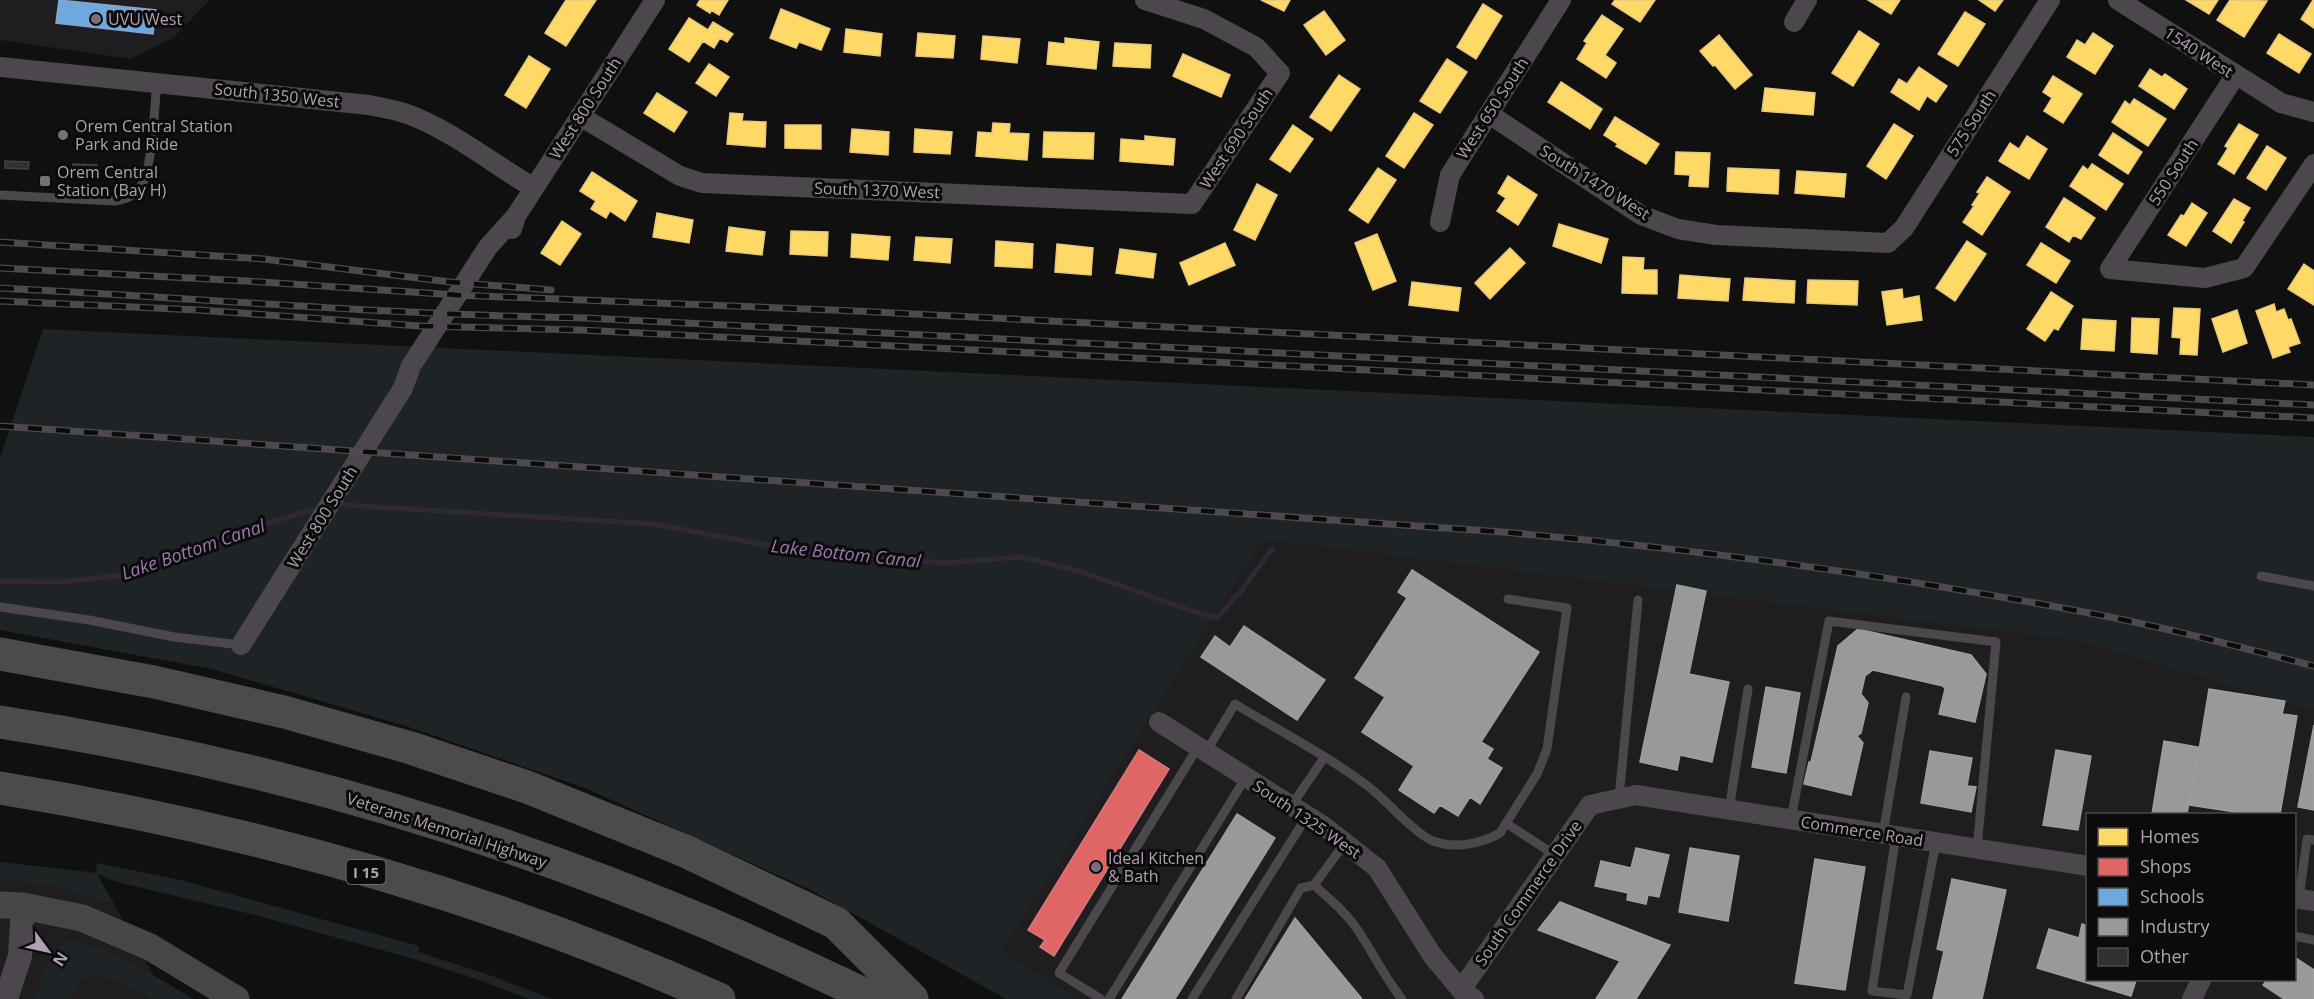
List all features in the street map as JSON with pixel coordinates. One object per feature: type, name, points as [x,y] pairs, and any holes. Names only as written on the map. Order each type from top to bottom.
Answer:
[{"type":"highway","points":[[0,654],[134,678],[284,711],[411,748],[568,803],[685,851],[836,923],[912,999]]},
{"type":"highway","name":"Veterans Memorial Highway","points":[[0,722],[229,768],[320,791],[471,836],[608,884],[708,924],[874,999]]},
{"type":"highway","name":"I 15","points":[[0,788],[154,817],[249,839],[352,867],[524,922],[720,999]]},
{"type":"main road","points":[[12,905],[82,918],[150,947],[236,999]]},
{"type":"street","name":"West 800 South","points":[[241,645],[403,388],[421,371],[488,269],[509,236],[516,216],[655,0]]},
{"type":"street","name":"West 690 South","points":[[1145,0],[1204,19],[1256,47],[1280,73],[1192,204]]},
{"type":"street","points":[[1794,22],[1807,0]]},
{"type":"street","name":"575 South","points":[[1888,243],[1904,228],[2050,0]]},
{"type":"street","name":"1540 West","points":[[2118,0],[2281,103],[2314,112]]},
{"type":"street","name":"West 650 South","points":[[1440,222],[1450,175],[1557,1]]},
{"type":"street","name":"South 1350 West","points":[[0,67],[369,105],[399,111],[442,130],[534,188]]},
{"type":"street","name":"550 South","points":[[2235,76],[2110,269],[2205,279],[2244,268],[2314,164]]},
{"type":"street","name":"South 1470 West","points":[[1489,114],[1641,215],[1678,229],[1716,235],[1888,243]]},
{"type":"street","name":"South 1370 West","points":[[580,116],[680,176],[702,183],[1192,204]]},
{"type":"street","name":"South 1325 West","points":[[1159,722],[1299,811],[1377,868],[1432,955],[1463,996]]},
{"type":"street","name":"Commerce Road","points":[[1627,797],[1791,819],[2086,866]]},
{"type":"street","name":"South Commerce Drive","points":[[1463,996],[1555,855],[1590,806],[1627,797]]},
{"type":"street","points":[[6,999],[20,956],[12,905]]},
{"type":"street","points":[[2192,999],[2201,981]]},
{"type":"lane","points":[[0,195],[115,201],[128,198],[139,190],[147,176],[157,83]]},
{"type":"lane","points":[[2261,576],[2314,586]]},
{"type":"lane","points":[[1101,999],[1059,973],[1202,749],[1236,704],[1370,788],[1432,840],[1445,844],[1478,843],[1500,832],[1537,774],[1547,749],[1567,608],[1508,599]]},
{"type":"lane","points":[[1627,797],[1638,600]]},
{"type":"lane","points":[[0,607],[89,620],[174,637],[241,645]]},
{"type":"lane","points":[[1791,819],[1828,621],[1996,642],[1977,849]]},
{"type":"lane","points":[[1729,810],[1748,689]]},
{"type":"lane","points":[[1906,697],[1872,991],[1907,995],[1936,842]]},
{"type":"lane","points":[[1192,999],[1299,811],[1324,758]]},
{"type":"lane","points":[[1109,999],[1246,777]]},
{"type":"lane","points":[[1506,823],[1555,855]]},
{"type":"lane","points":[[2302,899],[2307,839],[2314,840]]},
{"type":"lane","points":[[1236,999],[1301,888],[1314,885],[1345,843]]},
{"type":"lane","points":[[1314,885],[1344,913],[1356,928],[1402,999]]},
{"type":"lane","points":[[2296,936],[2314,940]]},
{"type":"shaded area","name":"UVU West","points":[[0,0],[210,0],[173,38],[131,59],[0,40]]},
{"type":"shaded area","points":[[43,329],[2314,437],[2314,711],[2078,641],[1263,539],[1002,951],[1080,999],[1006,999],[813,891],[585,788],[406,726],[212,669],[0,630],[0,458]]},
{"type":"shaded area","points":[[1262,538],[2078,641],[2314,711],[2314,999],[1080,999],[1002,951]]},
{"type":"shaded area","points":[[0,862],[96,873],[156,979],[189,999],[0,999]]},
{"type":"shaded area","points":[[0,862],[96,873],[97,863],[180,880],[419,946],[419,952],[552,999],[529,999],[414,959],[255,915],[117,882],[97,874],[114,904],[63,888],[0,879]]},
{"type":"shaded area","points":[[69,940],[84,943],[116,956],[193,999],[153,999],[113,979],[89,975],[80,982],[69,999],[34,999],[50,958],[61,945]]},
{"type":"building: Homes","points":[[566,0],[596,0],[566,46],[545,33]]},
{"type":"building: Homes","points":[[700,0],[728,0],[719,15],[711,10],[710,13],[697,5]]},
{"type":"building: Homes","points":[[1261,0],[1290,0],[1284,11]]},
{"type":"building: Homes","points":[[1615,0],[1655,0],[1640,22],[1612,4]]},
{"type":"building: Homes","points":[[1868,0],[1900,0],[1891,14]]},
{"type":"building: Homes","points":[[1979,0],[2003,0],[1995,11]]},
{"type":"building: Homes","points":[[2186,0],[2218,0],[2209,14]]},
{"type":"building: Homes","points":[[2230,0],[2267,1],[2244,37],[2217,20]]},
{"type":"building: Homes","points":[[2314,0],[2314,28],[2301,19]]},
{"type":"building: Homes","points":[[1483,4],[1502,16],[1476,59],[1457,47]]},
{"type":"building: Homes","points":[[781,9],[830,29],[821,50],[799,42],[796,48],[770,38]]},
{"type":"building: Homes","points":[[1324,11],[1345,40],[1326,55],[1304,25]]},
{"type":"building: Homes","points":[[1965,12],[1985,24],[1958,66],[1938,54]]},
{"type":"building: Homes","points":[[1602,15],[1623,29],[1605,55],[1616,63],[1606,78],[1577,59],[1587,43],[1584,41]]},
{"type":"building: Homes","points":[[689,18],[708,30],[713,22],[733,34],[727,42],[720,38],[714,48],[703,41],[689,62],[669,49]]},
{"type":"building: Homes","points":[[846,29],[882,34],[880,56],[844,52]]},
{"type":"building: Homes","points":[[1859,31],[1879,44],[1853,86],[1832,73]]},
{"type":"building: Homes","points":[[918,33],[955,36],[953,58],[916,56]]},
{"type":"building: Homes","points":[[2093,33],[2113,46],[2095,74],[2067,57],[2077,40],[2085,45]]},
{"type":"building: Homes","points":[[2279,34],[2311,54],[2299,73],[2267,53]]},
{"type":"building: Homes","points":[[1719,35],[1752,75],[1735,89],[1700,51]]},
{"type":"building: Homes","points":[[983,36],[1020,39],[1017,63],[981,59]]},
{"type":"building: Homes","points":[[1065,38],[1099,42],[1096,69],[1047,64],[1049,42],[1065,44]]},
{"type":"building: Homes","points":[[1115,43],[1151,45],[1150,68],[1113,66]]},
{"type":"building: Homes","points":[[1183,54],[1230,75],[1221,97],[1173,76]]},
{"type":"building: Homes","points":[[529,56],[550,69],[526,108],[505,95]]},
{"type":"building: Homes","points":[[1447,59],[1467,72],[1440,113],[1420,101]]},
{"type":"building: Homes","points":[[709,64],[729,77],[716,96],[696,83]]},
{"type":"building: Homes","points":[[1919,67],[1947,86],[1936,102],[1927,96],[1919,110],[1891,92],[1899,79],[1907,84]]},
{"type":"building: Homes","points":[[2150,69],[2162,77],[2165,74],[2187,89],[2174,109],[2139,86]]},
{"type":"building: Homes","points":[[1339,75],[1360,89],[1331,131],[1310,117]]},
{"type":"building: Homes","points":[[2053,76],[2082,94],[2063,123],[2044,111],[2052,98],[2043,92]]},
{"type":"building: Homes","points":[[1561,82],[1602,109],[1590,129],[1548,102]]},
{"type":"building: Homes","points":[[1765,88],[1815,93],[1813,115],[1762,111]]},
{"type":"building: Homes","points":[[657,93],[687,112],[674,132],[644,113]]},
{"type":"building: Homes","points":[[2134,99],[2166,119],[2148,146],[2112,122],[2125,101],[2130,105]]},
{"type":"building: Homes","points":[[730,113],[743,114],[742,121],[766,122],[765,147],[727,144]]},
{"type":"building: Homes","points":[[1414,113],[1433,125],[1404,168],[1386,156]]},
{"type":"building: Homes","points":[[1615,117],[1659,144],[1646,164],[1616,146],[1618,144],[1604,135]]},
{"type":"building: Homes","points":[[993,123],[1010,124],[1009,133],[1029,134],[1027,160],[976,156],[978,132],[992,133]]},
{"type":"building: Homes","points":[[1894,124],[1913,136],[1886,179],[1867,166]]},
{"type":"building: Homes","points":[[2239,124],[2258,135],[2234,174],[2218,164],[2228,148],[2225,146]]},
{"type":"building: Homes","points":[[785,125],[821,125],[821,149],[785,148]]},
{"type":"building: Homes","points":[[1293,125],[1313,139],[1290,172],[1270,159]]},
{"type":"building: Homes","points":[[852,129],[889,132],[888,155],[850,152]]},
{"type":"building: Homes","points":[[915,129],[952,132],[950,154],[914,152]]},
{"type":"building: Homes","points":[[1044,132],[1094,133],[1093,159],[1043,157]]},
{"type":"building: Homes","points":[[2113,133],[2142,152],[2128,174],[2099,155]]},
{"type":"building: Homes","points":[[1145,136],[1175,139],[1173,165],[1120,161],[1121,139],[1145,141]]},
{"type":"building: Homes","points":[[2027,136],[2047,149],[2029,179],[1999,161],[2010,143],[2019,149]]},
{"type":"building: Homes","points":[[2267,146],[2286,158],[2266,190],[2247,178]]},
{"type":"building: Homes","points":[[1676,152],[1710,153],[1708,187],[1689,186],[1690,175],[1675,174]]},
{"type":"building: Homes","points":[[2092,164],[2123,184],[2106,210],[2070,186],[2083,166],[2088,170]]},
{"type":"building: Homes","points":[[1378,168],[1396,180],[1368,223],[1349,210]]},
{"type":"building: Homes","points":[[1728,168],[1779,170],[1778,194],[1727,191]]},
{"type":"building: Homes","points":[[1797,171],[1846,174],[1844,197],[1795,193]]},
{"type":"building: Homes","points":[[592,172],[637,201],[625,221],[610,211],[606,218],[591,209],[596,201],[580,191]]},
{"type":"building: Homes","points":[[1508,176],[1537,195],[1518,225],[1497,211],[1506,198],[1498,193]]},
{"type":"building: Homes","points":[[1987,177],[2010,192],[1982,235],[1963,222],[1974,206],[1972,205],[1980,193],[1977,192]]},
{"type":"building: Homes","points":[[1257,184],[1277,195],[1255,240],[1234,230]]},
{"type":"building: Homes","points":[[2064,198],[2095,218],[2081,239],[2073,235],[2069,242],[2046,227]]},
{"type":"building: Homes","points":[[2234,199],[2250,208],[2231,243],[2213,231]]},
{"type":"building: Homes","points":[[2192,203],[2207,213],[2186,246],[2168,235]]},
{"type":"building: Homes","points":[[657,213],[693,220],[689,243],[653,237]]},
{"type":"building: Homes","points":[[562,221],[581,234],[560,265],[541,253]]},
{"type":"building: Homes","points":[[1559,224],[1608,239],[1601,263],[1553,246]]},
{"type":"building: Homes","points":[[729,227],[765,232],[762,255],[726,251]]},
{"type":"building: Homes","points":[[791,231],[828,232],[827,256],[790,254]]},
{"type":"building: Homes","points":[[852,234],[890,237],[888,260],[851,257]]},
{"type":"building: Homes","points":[[1377,234],[1396,281],[1373,290],[1355,243]]},
{"type":"building: Homes","points":[[916,237],[952,239],[950,263],[914,260]]},
{"type":"building: Homes","points":[[996,241],[1033,244],[1032,268],[995,266]]},
{"type":"building: Homes","points":[[1967,241],[1986,254],[1955,301],[1936,288]]},
{"type":"building: Homes","points":[[1225,243],[1235,265],[1189,285],[1180,263]]},
{"type":"building: Homes","points":[[2041,243],[2070,261],[2056,283],[2027,265]]},
{"type":"building: Homes","points":[[1057,244],[1093,248],[1091,275],[1055,272]]},
{"type":"building: Homes","points":[[1510,248],[1525,263],[1490,299],[1475,283]]},
{"type":"building: Homes","points":[[1120,249],[1156,254],[1153,278],[1116,273]]},
{"type":"building: Homes","points":[[1623,257],[1644,258],[1643,270],[1657,270],[1657,294],[1622,293]]},
{"type":"building: Homes","points":[[2304,264],[2314,271],[2314,305],[2288,289]]},
{"type":"building: Homes","points":[[1680,275],[1730,279],[1728,301],[1678,298]]},
{"type":"building: Homes","points":[[1745,278],[1795,281],[1794,303],[1743,300]]},
{"type":"building: Homes","points":[[1808,280],[1858,281],[1857,305],[1807,303]]},
{"type":"building: Homes","points":[[1412,282],[1461,288],[1458,311],[1409,305]]},
{"type":"building: Homes","points":[[1902,289],[1903,299],[1919,296],[1922,320],[1887,325],[1882,292]]},
{"type":"building: Homes","points":[[2051,292],[2073,306],[2058,330],[2054,328],[2045,341],[2027,329]]},
{"type":"building: Homes","points":[[2274,304],[2276,312],[2284,309],[2288,320],[2291,319],[2300,343],[2288,347],[2290,352],[2273,358],[2256,311]]},
{"type":"building: Homes","points":[[2174,308],[2200,309],[2197,355],[2180,354],[2181,338],[2172,337]]},
{"type":"building: Homes","points":[[2237,310],[2247,343],[2223,352],[2212,319]]},
{"type":"building: Homes","points":[[2132,318],[2159,319],[2157,354],[2131,352]]},
{"type":"building: Homes","points":[[2083,319],[2116,321],[2114,351],[2081,349]]},
{"type":"building: Shops","points":[[1139,750],[1169,769],[1054,956],[1040,947],[1045,940],[1028,930]]},
{"type":"building: Schools","points":[[59,0],[156,10],[153,34],[56,23]]},
{"type":"building: Industry","points":[[1412,570],[1539,652],[1481,742],[1493,749],[1487,759],[1502,768],[1480,804],[1470,797],[1458,816],[1440,805],[1434,813],[1399,790],[1414,766],[1362,732],[1385,697],[1355,678],[1407,598],[1398,592]]},
{"type":"building: Industry","points":[[1677,585],[1706,591],[1689,674],[1729,682],[1712,762],[1680,755],[1677,770],[1640,762]]},
{"type":"building: Industry","points":[[1244,626],[1325,680],[1297,720],[1201,657],[1215,636],[1230,647]]},
{"type":"building: Industry","points":[[1858,629],[1971,655],[1986,674],[1975,722],[1939,714],[1945,689],[1943,686],[1873,670],[1865,676],[1861,694],[1868,703],[1861,733],[1857,736],[1863,743],[1851,795],[1804,784],[1838,646]]},
{"type":"building: Industry","points":[[1766,687],[1800,693],[1786,773],[1752,767]]},
{"type":"building: Industry","points":[[2209,689],[2285,701],[2282,714],[2297,716],[2280,813],[2242,813],[2190,805]]},
{"type":"building: Industry","points":[[2314,725],[2314,810],[2298,807]]},
{"type":"building: Industry","points":[[2164,741],[2198,747],[2187,813],[2152,813]]},
{"type":"building: Industry","points":[[2056,750],[2091,756],[2078,830],[2043,825]]},
{"type":"building: Industry","points":[[1930,751],[1972,758],[1967,786],[1976,787],[1971,812],[1921,803]]},
{"type":"building: Industry","points":[[1237,814],[1275,838],[1175,999],[1122,999]]},
{"type":"building: Industry","points":[[1636,848],[1669,855],[1659,897],[1648,895],[1646,904],[1627,900],[1628,893],[1595,886],[1601,861],[1631,868]]},
{"type":"building: Industry","points":[[1690,848],[1739,856],[1728,921],[1679,912]]},
{"type":"building: Industry","points":[[1815,859],[1865,867],[1845,990],[1795,983]]},
{"type":"building: Industry","points":[[1952,879],[2006,890],[1982,999],[1933,999],[1944,951],[1937,949]]},
{"type":"building: Industry","points":[[1560,902],[1670,945],[1636,999],[1596,999],[1620,961],[1538,930]]},
{"type":"building: Industry","points":[[1295,918],[1362,999],[1359,997],[1360,999],[1245,999]]},
{"type":"building: Industry","points":[[2082,924],[2086,925],[2086,981],[2136,981],[2131,996],[2037,968],[2049,929],[2079,938]]},
{"type":"building: Industry","points":[[2296,958],[2314,970],[2314,999],[2284,999],[2263,985],[2266,981],[2296,981]]},
{"type":"building: Other","points":[[5,161],[29,162],[28,169],[5,168]]},
{"type":"building: Other","points":[[73,164],[97,165],[97,172],[73,171]]},
{"type":"waterway","name":"Lake Bottom Canal","points":[[344,505],[653,524],[803,552],[946,563],[1022,557],[1082,572],[1217,618],[1242,590],[1272,549]]},
{"type":"waterway","name":"Lake Bottom Canal","points":[[0,581],[60,582],[125,575],[200,543],[312,510]]},
{"type":"railway","points":[[0,242],[264,259],[450,282],[551,290]]},
{"type":"railway","points":[[0,268],[457,295],[855,311],[2314,385]]},
{"type":"railway","points":[[0,288],[366,310],[586,318],[2314,405]]},
{"type":"railway","points":[[0,301],[199,310],[420,326],[580,330],[2314,418]]},
{"type":"railway","points":[[0,426],[1576,539],[1723,555],[1943,587],[2146,625],[2314,666]]},
{"type":"place","name":"UVU West","points":[[96,19]]},
{"type":"place","name":"Orem Central Station Park and Ride","points":[[63,135]]},
{"type":"place","name":"Orem Central Station (Bay H)","points":[[45,181]]},
{"type":"place","name":"Ideal Kitchen & Bath","points":[[1096,867]]}]
